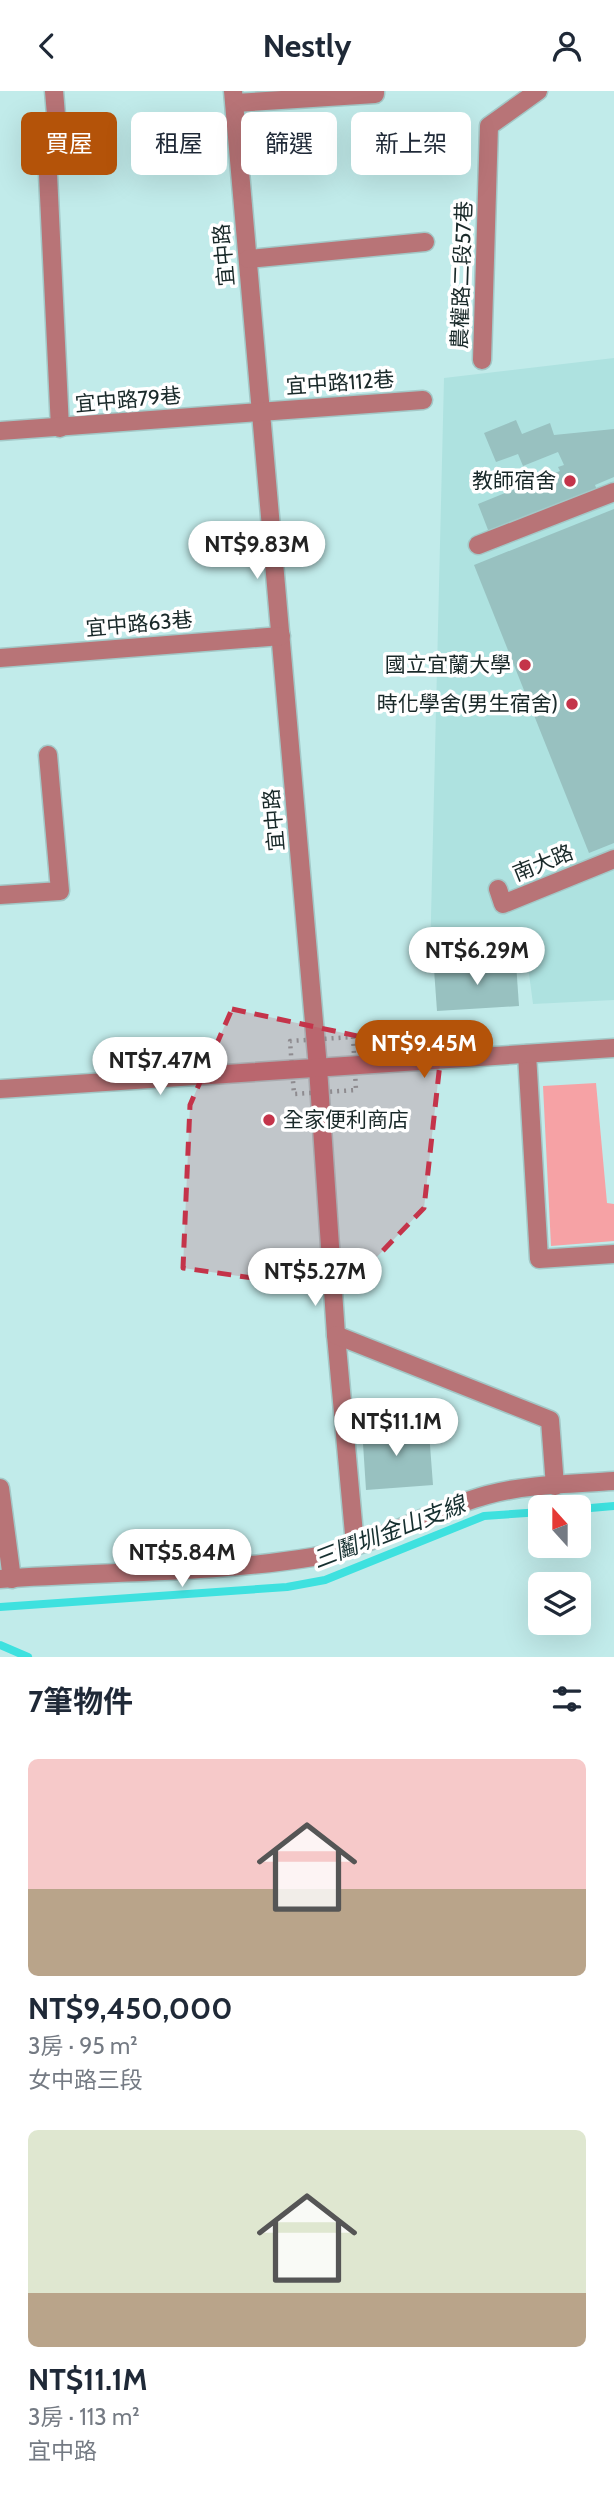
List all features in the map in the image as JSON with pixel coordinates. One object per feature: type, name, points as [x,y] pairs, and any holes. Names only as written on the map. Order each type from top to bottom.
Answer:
[{"type":"street","points":[[54,91],[56,112]]},
{"type":"street","points":[[234,97],[375,94],[375,91]]},
{"type":"street","name":"農權路二段57巷","points":[[482,360],[489,125],[538,91]]},
{"type":"street","name":"宜中路","points":[[234,97],[318,1068],[336,1335],[355,1545]]},
{"type":"street","points":[[48,175],[60,428]]},
{"type":"street","points":[[248,259],[425,241]]},
{"type":"street","name":"宜中路112巷","points":[[260,411],[423,400]]},
{"type":"street","name":"宜中路79巷","points":[[0,431],[260,411]]},
{"type":"street","points":[[478,545],[614,492]]},
{"type":"street","name":"宜中路63巷","points":[[0,658],[281,636]]},
{"type":"street","points":[[0,895],[60,891],[48,755]]},
{"type":"street","name":"南大路","points":[[498,889],[503,904],[614,859]]},
{"type":"street","points":[[0,1089],[614,1048]]},
{"type":"street","points":[[527,1054],[539,1259],[614,1254]]},
{"type":"street","points":[[336,1335],[550,1420],[555,1486]]},
{"type":"street","points":[[0,1487],[6,1579],[212,1568],[314,1557],[355,1545],[426,1515],[489,1494],[614,1481]]},
{"type":"highlighted area","points":[[232,1009],[441,1054],[424,1208],[344,1291],[183,1268],[190,1105]]},
{"type":"shaded area","name":"國立宜蘭大學","points":[[614,358],[614,1000],[533,1004],[526,951],[430,959],[444,378]]},
{"type":"shaded area","points":[[596,1083],[607,1203],[614,1204],[614,1241],[551,1246],[543,1086]]},
{"type":"building","name":"教師宿舍","points":[[516,420],[522,434],[550,423],[554,435],[614,429],[614,477],[595,485],[598,493],[490,535],[478,504],[560,471],[558,467],[564,465],[558,452],[523,466],[518,454],[496,462],[484,433]]},
{"type":"building","name":"時化學舍(男生宿舍)","points":[[614,509],[614,843],[589,853],[474,565]]},
{"type":"building","points":[[516,963],[519,1006],[437,1011],[434,969]]},
{"type":"building","points":[[405,1426],[405,1432],[429,1432],[433,1485],[366,1490],[362,1428]]},
{"type":"waterway","name":"三鬮圳金山支線","points":[[592,1508],[614,1506]]},
{"type":"waterway","name":"三鬮圳金山支線","points":[[0,1607],[287,1587],[325,1580],[484,1516],[528,1513]]},
{"type":"waterway","points":[[0,1645],[28,1657]]},
{"type":"place","name":"教師宿舍","points":[[570,481]]},
{"type":"place","name":"國立宜蘭大學","points":[[525,665]]},
{"type":"place","name":"時化學舍(男生宿舍)","points":[[572,704]]},
{"type":"place","name":"全家便利商店","points":[[269,1120]]}]
